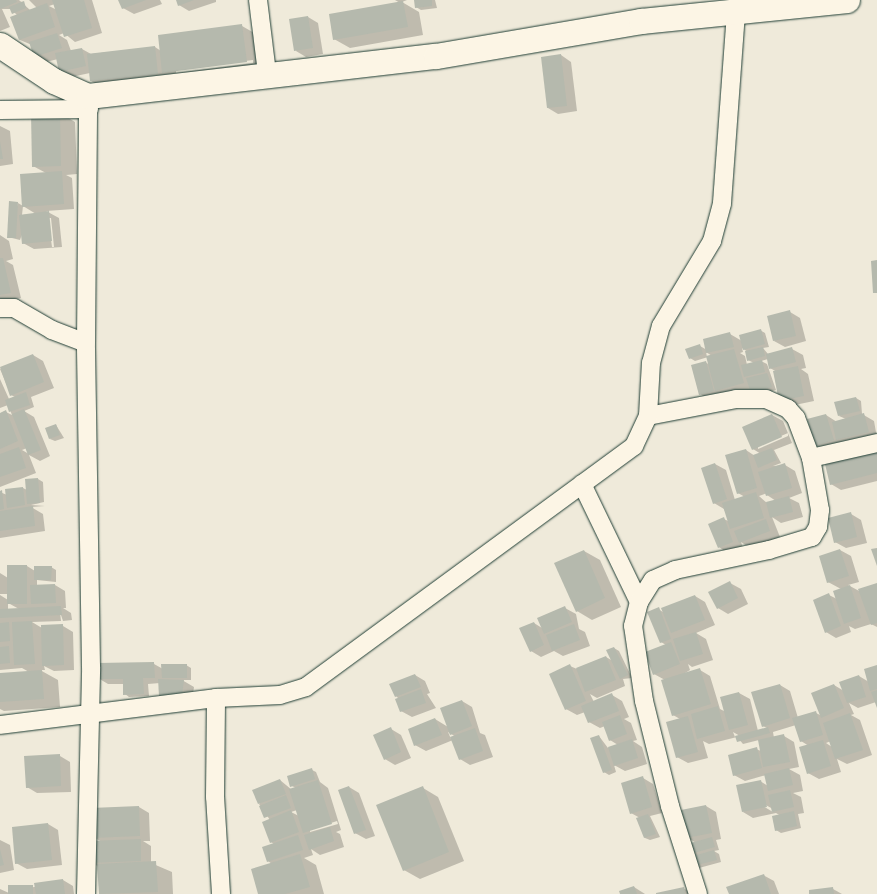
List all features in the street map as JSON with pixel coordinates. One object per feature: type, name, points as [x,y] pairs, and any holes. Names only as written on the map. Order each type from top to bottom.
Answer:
[{"type":"street","points":[[258,0],[267,73]]},
{"type":"street","points":[[0,110],[88,102],[267,73],[436,56],[641,21],[847,0]]},
{"type":"street","points":[[0,725],[88,712],[216,698],[280,695],[306,687],[634,446],[648,416],[651,362],[661,326],[712,241],[722,203],[736,12]]},
{"type":"street","points":[[0,45],[88,102]]},
{"type":"street","points":[[86,894],[88,712],[91,667],[86,343],[88,102]]},
{"type":"street","points":[[0,308],[14,308],[52,330],[86,343]]},
{"type":"street","points":[[648,416],[736,399],[766,399],[788,409],[796,418],[811,458],[820,510],[818,527],[812,537],[769,550],[675,570],[653,580],[640,602],[633,626],[644,701],[670,806],[698,894]]},
{"type":"street","points":[[811,458],[877,443]]},
{"type":"street","points":[[582,484],[640,602]]},
{"type":"street","points":[[216,698],[215,797],[221,894]]},
{"type":"building","points":[[0,0],[16,0],[17,2],[0,9]]},
{"type":"building","points":[[52,0],[84,0],[92,28],[64,37]]},
{"type":"building","points":[[118,0],[146,0],[122,9]]},
{"type":"building","points":[[176,0],[194,0],[178,6]]},
{"type":"building","points":[[414,0],[432,0],[432,6],[415,8]]},
{"type":"building","points":[[24,1],[26,8],[12,14],[9,7]]},
{"type":"building","points":[[403,1],[408,27],[333,40],[329,14]]},
{"type":"building","points":[[47,3],[55,27],[19,40],[10,17]]},
{"type":"building","points":[[308,16],[313,48],[294,51],[289,19]]},
{"type":"building","points":[[242,24],[247,62],[162,73],[158,35]]},
{"type":"building","points":[[57,33],[62,48],[34,57],[29,42]]},
{"type":"building","points":[[155,46],[158,74],[90,81],[87,54]]},
{"type":"building","points":[[82,48],[86,66],[59,72],[55,53]]},
{"type":"building","points":[[561,54],[567,106],[547,108],[541,57]]},
{"type":"building","points":[[60,112],[61,166],[32,167],[31,113]]},
{"type":"building","points":[[0,141],[3,159],[0,159]]},
{"type":"building","points":[[62,171],[64,204],[22,207],[20,174]]},
{"type":"building","points":[[9,201],[18,202],[16,238],[7,238]]},
{"type":"building","points":[[49,211],[52,241],[22,244],[19,215]]},
{"type":"building","points":[[0,258],[3,258],[11,293],[0,295]]},
{"type":"building","points":[[877,260],[877,293],[873,293],[871,261]]},
{"type":"building","points":[[790,310],[796,336],[773,341],[767,316]]},
{"type":"building","points":[[761,329],[765,344],[743,350],[739,335]]},
{"type":"building","points":[[730,332],[734,347],[706,353],[703,339]]},
{"type":"building","points":[[700,344],[703,354],[689,359],[685,349]]},
{"type":"building","points":[[763,347],[765,356],[747,361],[745,351]]},
{"type":"building","points":[[792,347],[796,362],[769,369],[766,354]]},
{"type":"building","points":[[734,349],[744,383],[715,391],[706,356]]},
{"type":"building","points":[[33,354],[44,382],[10,396],[0,367]]},
{"type":"building","points":[[762,360],[765,372],[744,377],[741,365]]},
{"type":"building","points":[[706,361],[714,391],[699,395],[691,365]]},
{"type":"building","points":[[798,366],[804,396],[779,401],[773,371]]},
{"type":"building","points":[[767,373],[772,387],[751,393],[746,378]]},
{"type":"building","points":[[26,392],[30,405],[9,412],[5,400]]},
{"type":"building","points":[[856,397],[860,411],[838,416],[834,402]]},
{"type":"building","points":[[24,409],[41,450],[28,455],[12,414]]},
{"type":"building","points":[[6,410],[18,441],[0,449],[0,413]]},
{"type":"building","points":[[864,413],[869,432],[836,440],[832,422]]},
{"type":"building","points":[[772,414],[782,437],[752,450],[742,427]]},
{"type":"building","points":[[826,414],[834,440],[815,446],[807,419]]},
{"type":"building","points":[[56,424],[60,435],[49,439],[45,428]]},
{"type":"building","points":[[19,447],[26,468],[0,477],[0,454]]},
{"type":"building","points":[[772,448],[777,460],[758,468],[753,455]]},
{"type":"building","points":[[746,449],[757,488],[737,494],[725,455]]},
{"type":"building","points":[[877,451],[877,473],[830,485],[825,464]]},
{"type":"building","points":[[715,463],[727,499],[713,504],[701,468]]},
{"type":"building","points":[[785,463],[792,488],[766,496],[758,472]]},
{"type":"building","points":[[38,478],[40,503],[27,504],[25,479]]},
{"type":"building","points":[[23,487],[25,505],[7,508],[5,489]]},
{"type":"building","points":[[2,490],[4,509],[0,510],[0,491]]},
{"type":"building","points":[[756,492],[764,518],[730,529],[722,503]]},
{"type":"building","points":[[789,496],[793,512],[770,518],[766,502]]},
{"type":"building","points":[[33,506],[35,526],[0,531],[0,511]]},
{"type":"building","points":[[851,512],[857,537],[834,543],[828,518]]},
{"type":"building","points":[[724,517],[733,542],[718,548],[708,524]]},
{"type":"building","points":[[766,519],[770,531],[739,543],[734,531]]},
{"type":"building","points":[[877,548],[877,566],[871,549]]},
{"type":"building","points":[[840,549],[849,576],[827,583],[819,556]]},
{"type":"building","points":[[584,550],[605,598],[576,612],[554,563]]},
{"type":"building","points":[[7,565],[27,565],[27,604],[7,604]]},
{"type":"building","points":[[34,566],[52,566],[51,580],[34,580]]},
{"type":"building","points":[[730,581],[738,598],[717,609],[708,592]]},
{"type":"building","points":[[877,583],[877,623],[871,625],[858,589]]},
{"type":"building","points":[[55,584],[56,603],[31,604],[30,585]]},
{"type":"building","points":[[850,585],[861,618],[844,624],[833,591]]},
{"type":"building","points":[[829,593],[841,626],[825,633],[813,600]]},
{"type":"building","points":[[695,595],[705,620],[671,633],[661,608]]},
{"type":"building","points":[[61,606],[62,615],[0,618],[0,609]]},
{"type":"building","points":[[565,606],[572,622],[544,634],[537,618]]},
{"type":"building","points":[[659,607],[671,639],[660,643],[647,612]]},
{"type":"building","points":[[32,621],[35,664],[14,665],[12,622]]},
{"type":"building","points":[[9,622],[10,641],[0,642],[0,623]]},
{"type":"building","points":[[534,622],[544,645],[530,652],[519,628]]},
{"type":"building","points":[[63,624],[64,665],[42,666],[41,625]]},
{"type":"building","points":[[574,624],[580,640],[552,651],[546,635]]},
{"type":"building","points":[[696,632],[703,654],[680,661],[673,639]]},
{"type":"building","points":[[671,642],[680,664],[653,675],[645,652]]},
{"type":"building","points":[[9,646],[10,663],[0,664],[0,647]]},
{"type":"building","points":[[614,647],[628,675],[620,679],[606,650]]},
{"type":"building","points":[[606,656],[616,680],[585,692],[576,668]]},
{"type":"building","points":[[154,662],[155,678],[143,678],[144,694],[123,695],[123,679],[97,679],[97,663]]},
{"type":"building","points":[[161,664],[187,664],[187,678],[162,678]]},
{"type":"building","points":[[570,664],[586,701],[565,710],[549,674]]},
{"type":"building","points":[[877,665],[877,689],[870,691],[864,669]]},
{"type":"building","points":[[700,668],[711,704],[672,716],[661,680]]},
{"type":"building","points":[[42,670],[44,699],[0,702],[0,673]]},
{"type":"building","points":[[415,674],[421,687],[395,697],[389,684]]},
{"type":"building","points":[[859,675],[866,697],[847,703],[839,682]]},
{"type":"building","points":[[158,679],[184,680],[182,695],[159,696]]},
{"type":"building","points":[[780,684],[790,718],[762,727],[751,692]]},
{"type":"building","points":[[834,684],[844,708],[821,718],[811,693]]},
{"type":"building","points":[[421,689],[426,703],[400,712],[395,699]]},
{"type":"building","points":[[877,690],[877,708],[871,692]]},
{"type":"building","points":[[739,692],[748,725],[729,730],[720,697]]},
{"type":"building","points":[[612,693],[619,711],[588,723],[581,706]]},
{"type":"building","points":[[462,700],[472,726],[450,735],[440,708]]},
{"type":"building","points":[[718,706],[725,731],[697,739],[691,714]]},
{"type":"building","points":[[816,711],[823,735],[800,742],[792,718]]},
{"type":"building","points":[[850,713],[863,750],[835,759],[823,723]]},
{"type":"building","points":[[620,715],[627,734],[609,741],[602,722]]},
{"type":"building","points":[[688,716],[698,752],[676,758],[666,722]]},
{"type":"building","points":[[435,718],[442,735],[414,746],[408,729]]},
{"type":"building","points":[[391,727],[401,752],[384,760],[373,735]]},
{"type":"building","points":[[768,727],[770,733],[737,742],[735,736]]},
{"type":"building","points":[[475,728],[483,751],[459,760],[450,737]]},
{"type":"building","points":[[784,734],[790,762],[763,767],[758,740]]},
{"type":"building","points":[[599,735],[612,770],[603,773],[590,738]]},
{"type":"building","points":[[632,739],[638,758],[614,766],[608,747]]},
{"type":"building","points":[[823,740],[831,766],[807,774],[799,747]]},
{"type":"building","points":[[757,747],[762,768],[733,776],[728,755]]},
{"type":"building","points":[[60,754],[61,786],[26,788],[24,756]]},
{"type":"building","points":[[312,768],[315,779],[290,787],[287,776]]},
{"type":"building","points":[[789,768],[793,785],[768,791],[764,774]]},
{"type":"building","points":[[643,776],[652,807],[630,814],[621,783]]},
{"type":"building","points":[[280,779],[286,794],[258,804],[252,790]]},
{"type":"building","points":[[318,780],[332,824],[303,833],[289,789]]},
{"type":"building","points":[[761,780],[767,807],[742,812],[736,785]]},
{"type":"building","points":[[349,786],[366,830],[354,834],[338,790]]},
{"type":"building","points":[[423,786],[449,852],[403,871],[376,805]]},
{"type":"building","points":[[790,790],[794,807],[772,812],[768,795]]},
{"type":"building","points":[[286,795],[291,808],[264,818],[259,806]]},
{"type":"building","points":[[706,805],[712,833],[686,838],[681,810]]},
{"type":"building","points":[[139,806],[140,836],[92,838],[91,808]]},
{"type":"building","points":[[291,810],[299,832],[270,843],[262,822]]},
{"type":"building","points":[[794,811],[797,826],[775,831],[772,816]]},
{"type":"building","points":[[648,814],[656,834],[644,838],[636,818]]},
{"type":"building","points":[[48,823],[52,860],[15,864],[12,827]]},
{"type":"building","points":[[330,827],[334,841],[309,850],[304,835]]},
{"type":"building","points":[[298,835],[303,850],[267,862],[262,847]]},
{"type":"building","points":[[712,837],[715,847],[690,854],[687,844]]},
{"type":"building","points":[[141,839],[141,861],[90,863],[89,841]]},
{"type":"building","points":[[0,849],[4,865],[0,866]]},
{"type":"building","points":[[714,850],[717,860],[693,866],[690,857]]},
{"type":"building","points":[[300,854],[310,887],[285,894],[258,894],[251,869]]},
{"type":"building","points":[[156,861],[158,892],[99,894],[97,864]]},
{"type":"building","points":[[764,874],[771,894],[729,894],[726,887]]},
{"type":"building","points":[[63,879],[65,894],[36,894],[34,883]]},
{"type":"building","points":[[8,885],[33,885],[33,894],[8,894]]},
{"type":"building","points":[[634,886],[637,894],[620,894],[619,891]]},
{"type":"building","points":[[684,887],[685,894],[656,894],[656,893]]},
{"type":"building","points":[[833,887],[834,894],[809,894],[809,890]]}]
